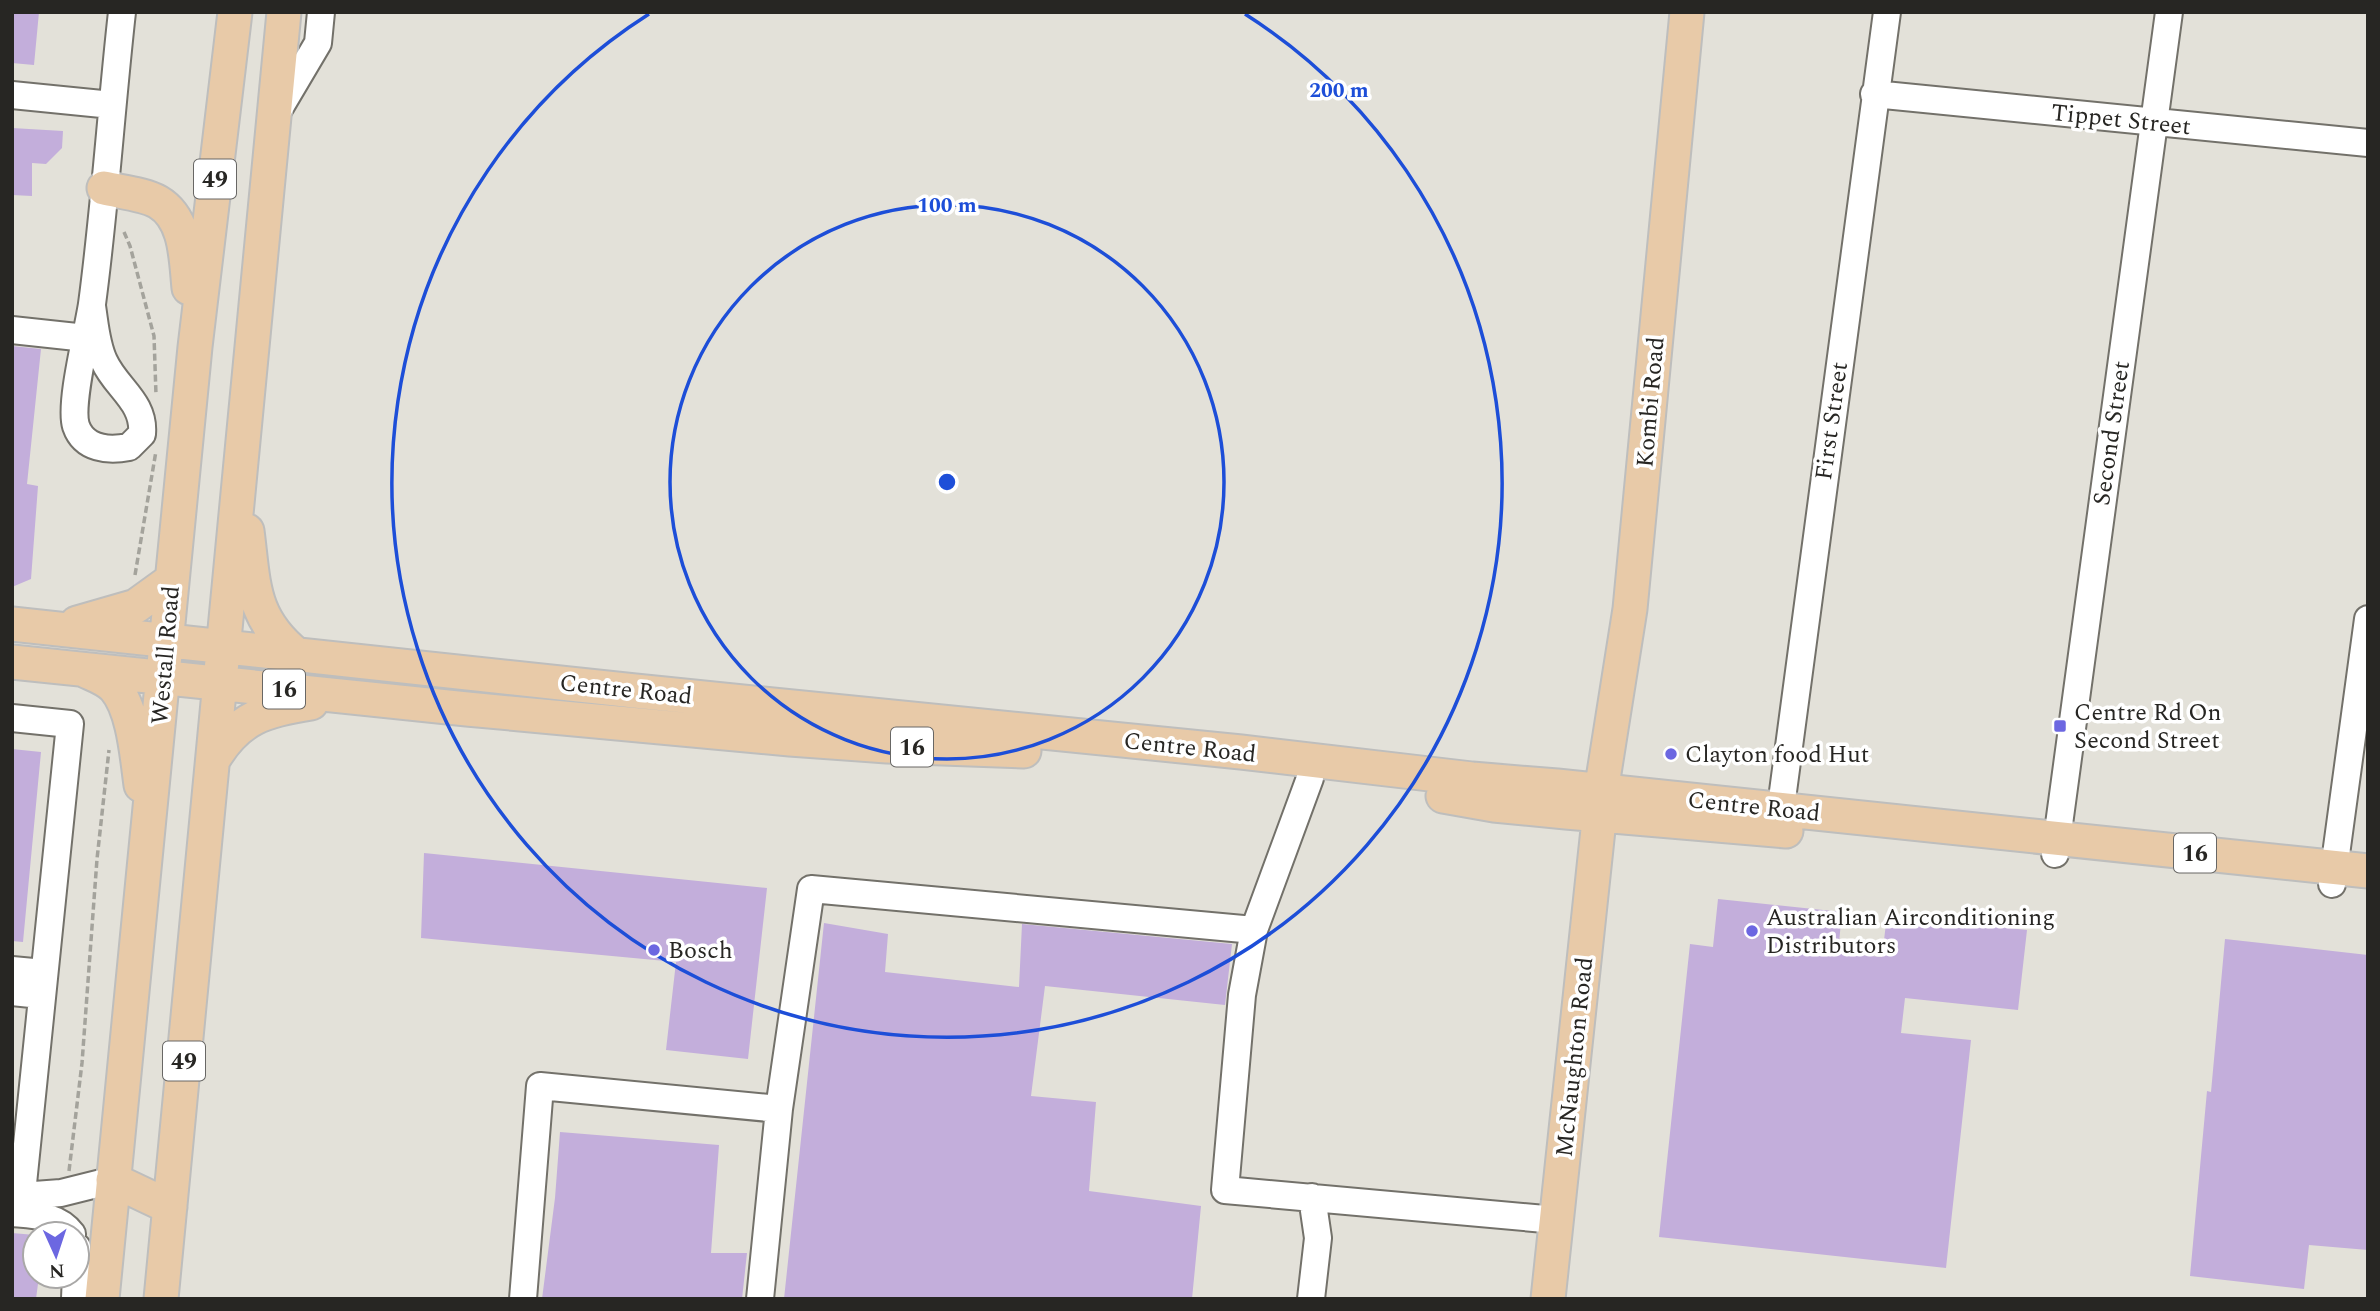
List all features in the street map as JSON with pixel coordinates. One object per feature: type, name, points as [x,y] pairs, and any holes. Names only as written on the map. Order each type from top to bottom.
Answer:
[{"type":"main road","name":"Westall Road","points":[[102,1299],[195,347],[235,12]]},
{"type":"main road","name":"49","points":[[161,1299],[284,12]]},
{"type":"main road","name":"Kombi Road","points":[[1601,803],[1630,609],[1687,12]]},
{"type":"main road","points":[[104,188],[158,202],[173,215],[183,239],[195,347]]},
{"type":"main road","points":[[240,469],[254,587],[259,606],[279,641],[297,655]]},
{"type":"main road","points":[[54,628],[136,606],[172,580]]},
{"type":"main road","name":"Centre Road","points":[[12,624],[166,639],[1601,803],[1778,820],[1928,840],[2056,846],[2333,876],[2368,888]]},
{"type":"main road","name":"Centre Road","points":[[12,662],[348,697],[887,746],[1060,752],[1310,778],[1494,804],[1601,803]]},
{"type":"main road","points":[[86,671],[105,679],[116,689],[123,703],[134,740],[148,836]]},
{"type":"main road","points":[[213,760],[229,735],[257,715],[348,697]]},
{"type":"main road","name":"McNaughton Road","points":[[1548,1299],[1601,803]]},
{"type":"main road","name":"Centre Road","points":[[2333,876],[2368,871]]},
{"type":"main road","points":[[113,1180],[170,1207]]},
{"type":"street","points":[[92,306],[99,347],[105,363],[114,379],[134,400],[141,414],[142,434],[137,442],[129,447],[96,447],[80,434],[75,423],[75,404],[92,306],[122,12]]},
{"type":"street","points":[[274,118],[318,43],[321,12]]},
{"type":"street","name":"First Street","points":[[1778,820],[1887,12]]},
{"type":"street","name":"Second Street","points":[[2056,846],[2169,12]]},
{"type":"street","name":"Tippet Street","points":[[1874,94],[2368,144]]},
{"type":"street","points":[[12,96],[112,105]]},
{"type":"street","points":[[12,330],[86,338]]},
{"type":"street","points":[[2333,876],[2368,619]]},
{"type":"street","points":[[12,718],[70,724],[18,1207]]},
{"type":"street","points":[[1310,778],[1254,930],[1242,995],[1225,1190],[1556,1220]]},
{"type":"street","points":[[760,1299],[779,1109],[811,889],[1254,930]]},
{"type":"street","points":[[12,970],[43,984]]},
{"type":"street","points":[[12,992],[43,984]]},
{"type":"street","points":[[523,1299],[540,1086],[779,1109]]},
{"type":"street","points":[[18,1207],[113,1180]]},
{"type":"street","points":[[1311,1299],[1318,1238],[1312,1198]]},
{"type":"street","points":[[18,1207],[54,1220]]},
{"type":"path","points":[[66,1192],[82,1063],[96,871],[109,745]]},
{"type":"building","points":[[12,12],[39,12],[34,65],[12,63]]},
{"type":"building","points":[[12,128],[63,131],[62,148],[46,164],[32,163],[32,196],[12,195]]},
{"type":"building","points":[[12,346],[41,349],[27,484],[38,486],[31,579],[12,587]]},
{"type":"building","points":[[12,749],[41,752],[23,942],[12,941]]},
{"type":"building","name":"Bosch","points":[[424,853],[767,888],[748,1059],[666,1050],[676,962],[421,938]]},
{"type":"building","points":[[1718,899],[1842,912],[1838,953],[1882,957],[1887,915],[2027,930],[2018,1010],[1905,998],[1901,1033],[1971,1040],[1946,1268],[1659,1237],[1690,944],[1713,947]]},
{"type":"building","points":[[824,923],[888,934],[885,972],[1019,987],[1022,924],[1232,944],[1225,1005],[1045,986],[1031,1096],[1096,1102],[1089,1191],[1201,1206],[1192,1299],[784,1299]]},
{"type":"building","points":[[2225,939],[2368,955],[2368,1250],[2309,1245],[2304,1289],[2190,1276],[2207,1091],[2211,1092]]},
{"type":"building","points":[[560,1132],[719,1145],[711,1253],[747,1253],[742,1299],[542,1299],[555,1198]]},
{"type":"building","points":[[12,1233],[21,1234],[21,1290],[37,1290],[36,1299],[12,1299]]},
{"type":"place","name":"Centre Rd On Second Street","points":[[2060,726]]},
{"type":"place","name":"Clayton food Hut","points":[[1671,754]]},
{"type":"place","name":"Australian Airconditioning Distributors","points":[[1752,931]]},
{"type":"place","name":"Bosch","points":[[654,950]]}]
